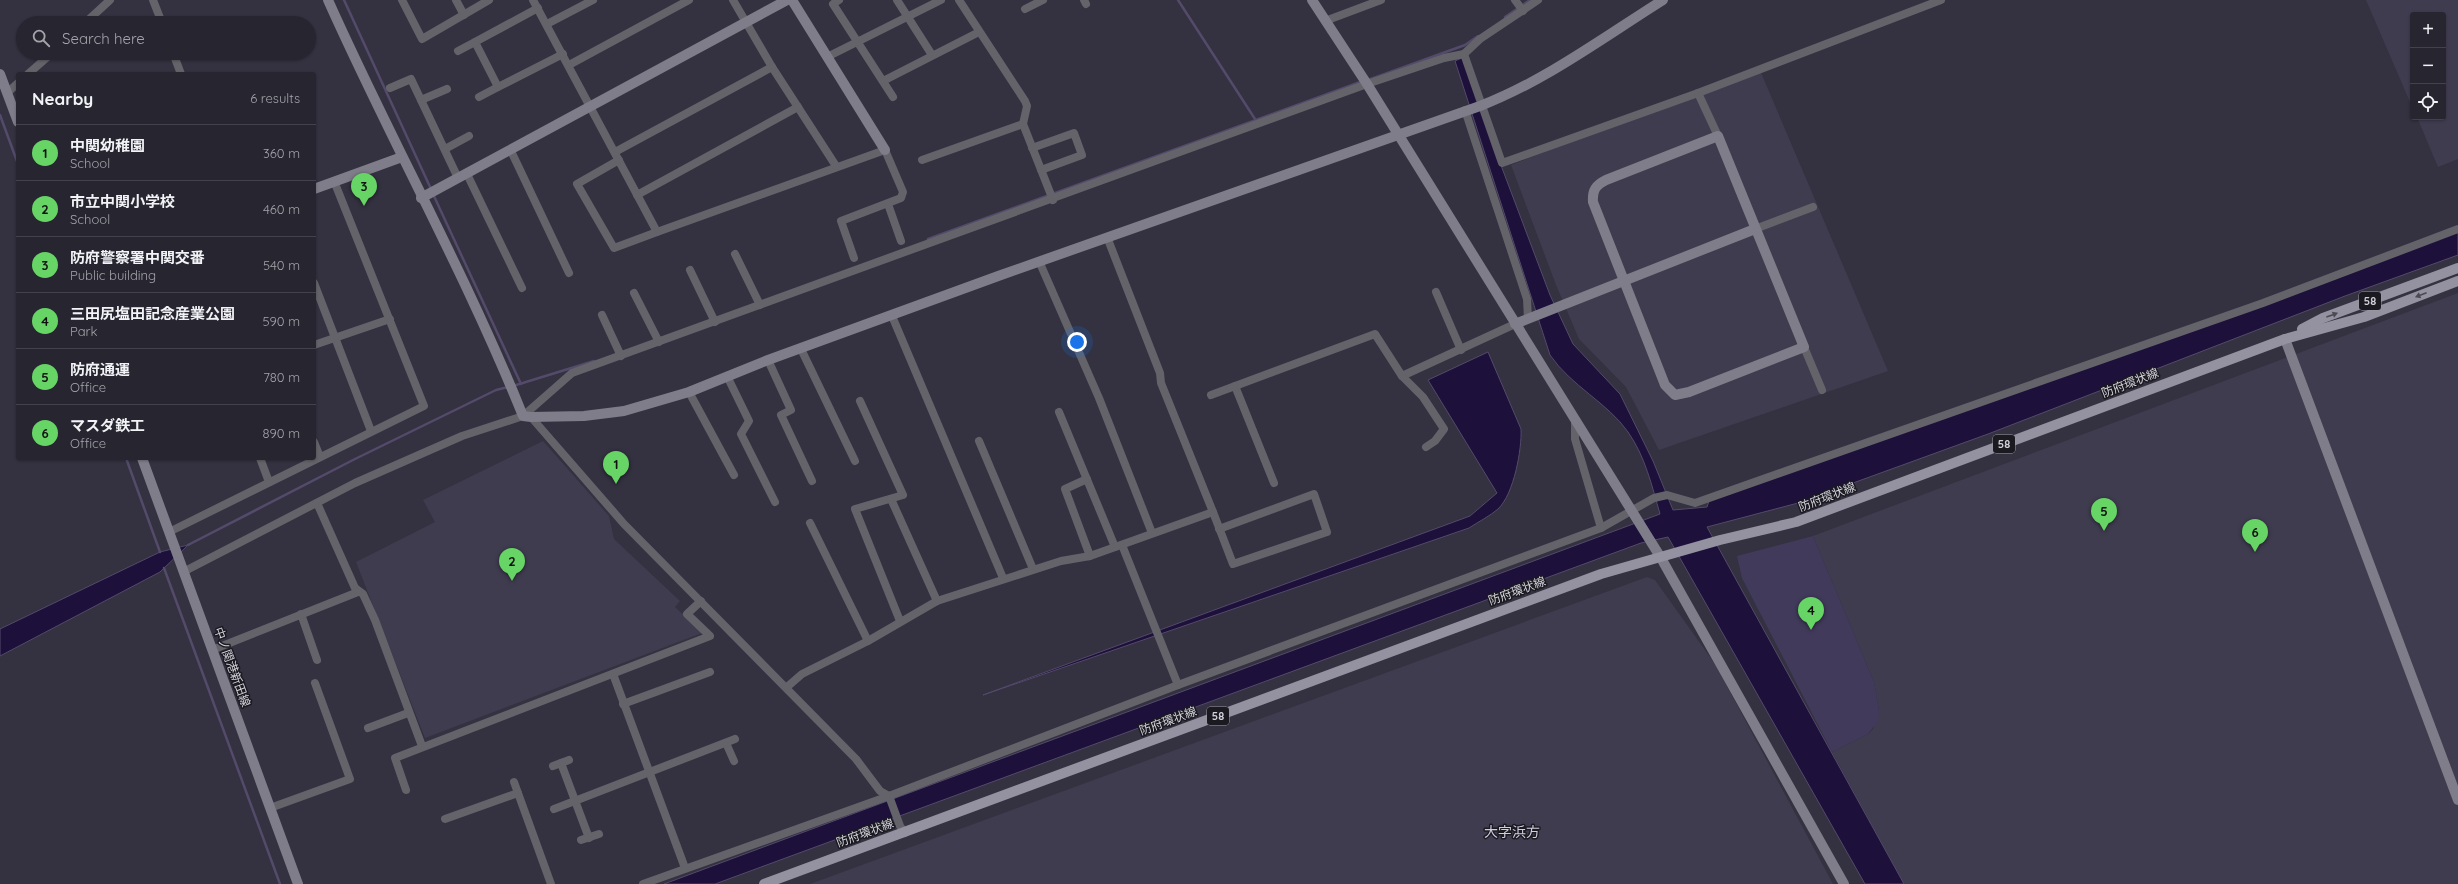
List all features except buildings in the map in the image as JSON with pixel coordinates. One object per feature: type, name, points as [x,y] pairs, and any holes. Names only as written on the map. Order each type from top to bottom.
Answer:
[{"type":"main road","name":"防府環状線","points":[[2285,339],[2323,318],[2458,268]]},
{"type":"main road","name":"防府環状線","points":[[764,884],[902,829],[1601,574],[1720,540],[1796,522],[2285,339],[2364,317],[2458,281]]},
{"type":"street","points":[[93,16],[110,0]]},
{"type":"street","points":[[153,0],[159,16]]},
{"type":"street","points":[[328,0],[512,390],[527,416],[624,524],[787,687],[856,759],[880,792],[889,796],[902,829]]},
{"type":"street","points":[[402,0],[422,39],[489,0]]},
{"type":"street","points":[[456,0],[464,15]]},
{"type":"street","points":[[534,0],[657,232]]},
{"type":"street","points":[[547,24],[593,0]]},
{"type":"street","points":[[569,65],[689,0]]},
{"type":"street","points":[[733,0],[772,67],[836,166]]},
{"type":"street","points":[[421,198],[511,151],[787,0]]},
{"type":"street","points":[[792,0],[885,150],[903,192],[901,198],[841,221],[854,258]]},
{"type":"street","points":[[839,0],[832,4],[893,97]]},
{"type":"street","points":[[897,0],[932,55]]},
{"type":"street","points":[[827,57],[941,0]]},
{"type":"street","points":[[959,0],[1025,101],[1027,106],[1023,124],[1053,200]]},
{"type":"street","points":[[1025,9],[1043,0]]},
{"type":"street","points":[[1312,0],[1367,84],[1661,558],[1844,884]]},
{"type":"street","points":[[1325,21],[1381,0]]},
{"type":"street","points":[[1515,0],[1522,10]]},
{"type":"street","points":[[527,416],[572,373],[1053,200],[1367,84],[1444,58],[1464,54],[1480,39],[1538,0]]},
{"type":"street","points":[[183,572],[355,483],[462,436],[527,416],[584,416],[624,411],[689,392],[768,360],[892,316],[1039,261],[1480,106],[1508,95],[1538,78],[1662,0]]},
{"type":"street","points":[[1464,54],[1480,106],[1502,164],[1698,93],[1942,0]]},
{"type":"street","points":[[458,51],[538,8]]},
{"type":"street","points":[[883,81],[979,32]]},
{"type":"street","points":[[475,42],[498,87]]},
{"type":"street","points":[[479,97],[563,54]]},
{"type":"street","points":[[30,72],[44,60]]},
{"type":"street","points":[[176,60],[180,72]]},
{"type":"street","points":[[615,152],[772,67]]},
{"type":"street","points":[[0,74],[16,117]]},
{"type":"street","points":[[390,88],[411,79],[444,149],[463,176],[522,288]]},
{"type":"street","points":[[7,93],[16,86]]},
{"type":"street","points":[[421,100],[447,89]]},
{"type":"street","points":[[1698,93],[1718,136],[1822,390]]},
{"type":"street","points":[[637,195],[798,107]]},
{"type":"street","points":[[1467,110],[1527,299],[1531,318]]},
{"type":"street","points":[[922,160],[1023,124]]},
{"type":"street","points":[[1032,148],[1074,134],[1082,155],[1041,170]]},
{"type":"street","points":[[444,149],[469,136]]},
{"type":"street","points":[[1718,136],[1606,180],[1594,189],[1593,202],[1665,385],[1675,395],[1689,392],[1804,347]]},
{"type":"street","points":[[619,160],[577,184],[614,248],[836,166],[885,150]]},
{"type":"street","points":[[511,151],[569,273]]},
{"type":"street","points":[[316,188],[402,157]]},
{"type":"street","points":[[316,459],[424,406],[334,181]]},
{"type":"street","points":[[888,204],[902,241]]},
{"type":"street","points":[[1402,376],[1515,324],[1813,207]]},
{"type":"street","points":[[643,884],[889,796],[1178,685],[1601,528],[1632,512],[1654,498],[1667,495],[1695,502],[2263,303],[2458,229]]},
{"type":"street","points":[[1107,237],[1160,373],[1161,383],[1214,512],[1219,529],[1233,564],[1327,532],[1314,494],[1219,529]]},
{"type":"street","points":[[736,254],[760,305]]},
{"type":"street","points":[[1039,261],[1099,398],[1152,533]]},
{"type":"street","points":[[690,270],[715,322]]},
{"type":"street","points":[[316,288],[371,431]]},
{"type":"street","points":[[1436,292],[1461,350]]},
{"type":"street","points":[[634,293],[659,342]]},
{"type":"street","points":[[602,315],[621,356]]},
{"type":"street","points":[[892,316],[1003,578]]},
{"type":"street","points":[[316,344],[390,319]]},
{"type":"street","points":[[1211,395],[1375,334],[1402,376],[1423,397],[1444,429],[1435,441],[1426,447]]},
{"type":"street","points":[[2285,339],[2458,800]]},
{"type":"street","points":[[801,349],[855,461]]},
{"type":"street","points":[[768,360],[791,410],[780,415],[812,481]]},
{"type":"street","points":[[727,376],[749,421],[741,434],[775,502]]},
{"type":"street","points":[[1235,386],[1274,483]]},
{"type":"street","points":[[689,392],[734,475]]},
{"type":"street","points":[[860,401],[903,495],[855,509],[900,621]]},
{"type":"street","points":[[1059,412],[1178,685]]},
{"type":"street","points":[[1575,421],[1575,439],[1601,528]]},
{"type":"street","points":[[979,441],[1033,569]]},
{"type":"street","points":[[316,447],[320,457]]},
{"type":"street","name":"中ノ関港新田線","points":[[143,460],[298,884]]},
{"type":"street","points":[[261,460],[269,482]]},
{"type":"street","points":[[170,534],[314,460]]},
{"type":"street","points":[[1087,479],[1065,489],[1090,556]]},
{"type":"street","points":[[891,499],[937,601]]},
{"type":"street","points":[[317,503],[358,592],[363,594],[375,620],[408,713],[422,746]]},
{"type":"street","points":[[787,687],[802,674],[868,641],[900,621],[937,601],[1061,560],[1090,556],[1214,512]]},
{"type":"street","points":[[810,523],[868,641]]},
{"type":"street","points":[[212,650],[358,592]]},
{"type":"street","points":[[406,790],[395,758],[422,746],[710,636],[687,614],[702,601]]},
{"type":"street","points":[[301,614],[317,660]]},
{"type":"street","points":[[624,704],[710,672]]},
{"type":"street","points":[[613,674],[648,772],[685,868]]},
{"type":"street","points":[[270,808],[350,779],[315,683]]},
{"type":"street","points":[[368,728],[408,713]]},
{"type":"street","points":[[554,809],[735,739]]},
{"type":"street","points":[[726,743],[734,761]]},
{"type":"street","points":[[553,766],[565,761],[585,839],[599,834]]},
{"type":"street","points":[[514,782],[551,884]]},
{"type":"street","points":[[445,819],[518,793]]},
{"type":"shaded area","points":[[2366,0],[2458,0],[2458,159],[2438,167],[2418,120],[2446,120],[2446,12],[2410,12],[2410,102]]},
{"type":"shaded area","points":[[1464,57],[1502,168],[1550,295],[1573,344],[1620,394],[1653,461],[1673,510],[1707,507],[1709,501],[2458,231],[2458,255],[2345,296],[1988,434],[1798,503],[1707,527],[1904,884],[1865,884],[1668,537],[1641,543],[715,884],[664,884],[1660,514],[1651,482],[1643,461],[1628,432],[1610,412],[1568,376],[1550,355],[1455,61]]},
{"type":"shaded area","points":[[1759,68],[1888,371],[1659,450],[1626,387],[1579,339],[1556,285],[1511,165]]},
{"type":"shaded area","points":[[2458,293],[2458,884],[1904,884],[1832,752],[1868,734],[1873,729],[1879,711],[1874,682],[1813,536]]},
{"type":"shaded area","points":[[1488,352],[1521,429],[1520,448],[1513,482],[1504,502],[1491,514],[1469,528],[983,695],[1470,516],[1497,493],[1428,380]]},
{"type":"shaded area","points":[[543,441],[609,516],[614,539],[680,601],[675,607],[702,633],[425,738],[356,562],[435,522],[423,500]]},
{"type":"shaded area","points":[[1813,536],[1874,682],[1879,711],[1878,721],[1868,734],[1832,752],[1742,578],[1737,556]]},
{"type":"shaded area","points":[[188,545],[160,572],[0,656],[0,629],[160,552]]},
{"type":"shaded area","points":[[1647,577],[1655,580],[1715,664],[1833,884],[810,884]]},
{"type":"waterway","points":[[344,0],[431,189]]},
{"type":"waterway","points":[[1178,0],[1255,119]]},
{"type":"waterway","points":[[1505,17],[1530,0]]},
{"type":"waterway","points":[[1368,80],[1465,45],[1478,36]]},
{"type":"waterway","points":[[928,239],[1363,81]]},
{"type":"waterway","points":[[0,115],[16,159]]},
{"type":"waterway","points":[[433,194],[521,384]]},
{"type":"waterway","points":[[513,386],[594,361]]},
{"type":"waterway","points":[[188,545],[355,459],[496,390],[508,387]]},
{"type":"waterway","points":[[127,460],[160,552]]},
{"type":"waterway","points":[[164,568],[280,884]]},
{"type":"place","name":"防府警察署中関交番","points":[[364,206]]},
{"type":"place","name":"中関幼稚園","points":[[616,484]]},
{"type":"place","name":"防府通運","points":[[2104,531]]},
{"type":"place","name":"マスダ鉄工","points":[[2255,552]]},
{"type":"place","name":"市立中関小学校","points":[[512,581]]},
{"type":"place","name":"三田尻塩田記念産業公園","points":[[1811,630]]},
{"type":"district","name":"大字浜方","points":[[1512,832]]}]
